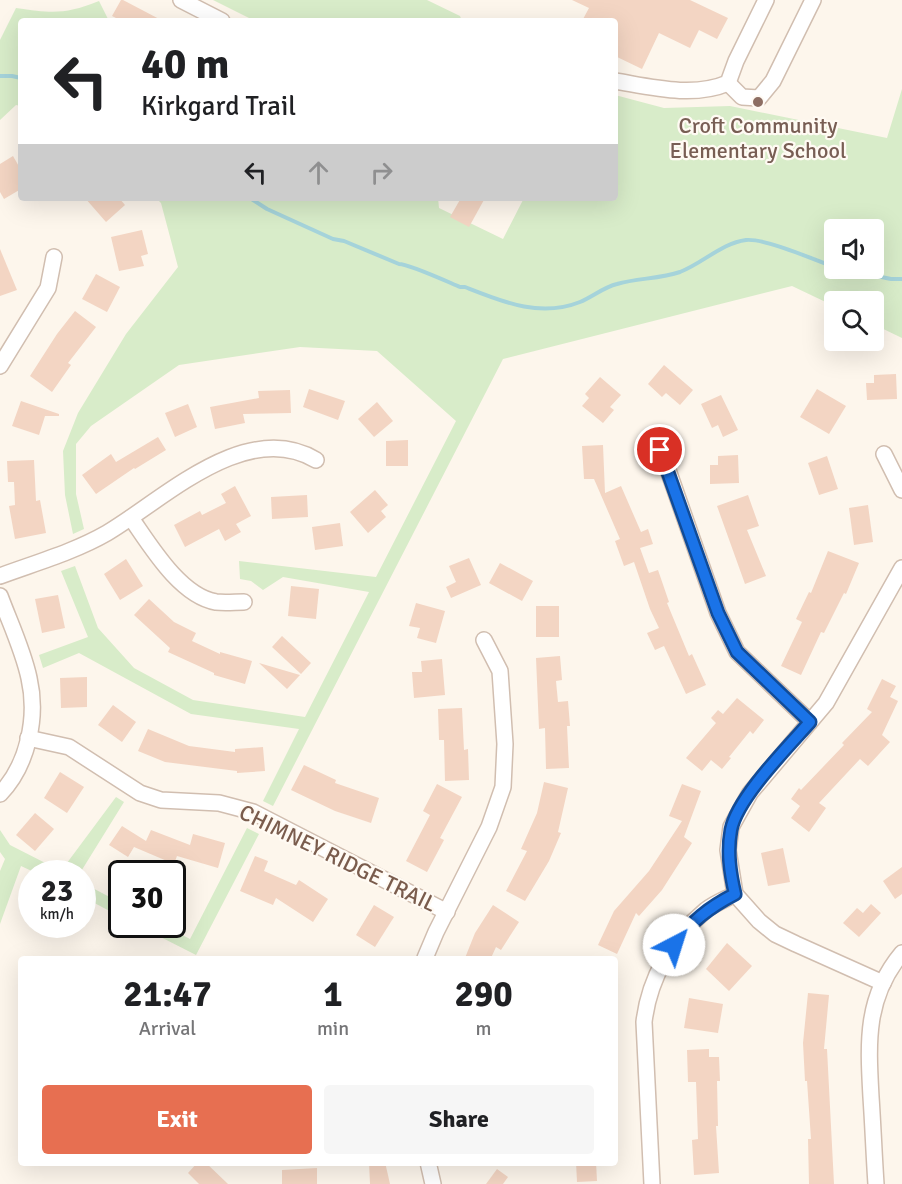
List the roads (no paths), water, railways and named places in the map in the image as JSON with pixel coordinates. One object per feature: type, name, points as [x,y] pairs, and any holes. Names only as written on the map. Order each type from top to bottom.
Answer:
[{"type":"street","points":[[181,0],[216,18]]},
{"type":"street","points":[[728,83],[736,61],[766,0]]},
{"type":"street","points":[[728,83],[741,97],[759,98],[773,81],[813,0]]},
{"type":"street","points":[[618,82],[670,91],[717,87],[728,83]]},
{"type":"street","points":[[0,366],[6,339],[48,288],[54,257]]},
{"type":"street","points":[[0,576],[80,546],[105,534],[195,473],[243,454],[278,448],[305,453],[316,460]]},
{"type":"street","points":[[660,450],[730,642],[737,652],[810,722]]},
{"type":"street","points":[[884,454],[902,490]]},
{"type":"street","points":[[130,518],[181,582],[194,593],[216,602],[244,602]]},
{"type":"street","points":[[883,983],[775,934],[759,921],[735,894],[728,850],[731,827],[750,793],[826,703],[902,567]]},
{"type":"street","points":[[0,596],[30,680],[33,701],[24,756],[13,777],[0,794]]},
{"type":"street","points":[[426,956],[489,827],[503,786],[505,744],[500,670],[484,640]]},
{"type":"street","name":"CHIMNEY RIDGE TRAIL","points":[[28,738],[69,747],[141,793],[161,800],[219,804],[253,812],[447,912]]},
{"type":"street","points":[[652,1184],[644,1022],[646,1008],[663,963],[686,929],[708,909],[735,894]]},
{"type":"street","points":[[876,1184],[868,1045],[873,1011],[883,983],[902,953]]},
{"type":"street","points":[[429,1166],[433,1184]]},
{"type":"waterway","points":[[0,76],[18,77]]},
{"type":"waterway","points":[[255,201],[267,209],[333,239],[344,241],[460,287],[508,303],[536,308],[565,307],[580,302],[612,285],[680,272],[729,245],[746,240],[765,242],[824,263]]},
{"type":"waterway","points":[[884,278],[902,279]]},
{"type":"place","name":"Croft Community Elementary School","points":[[758,102]]}]
